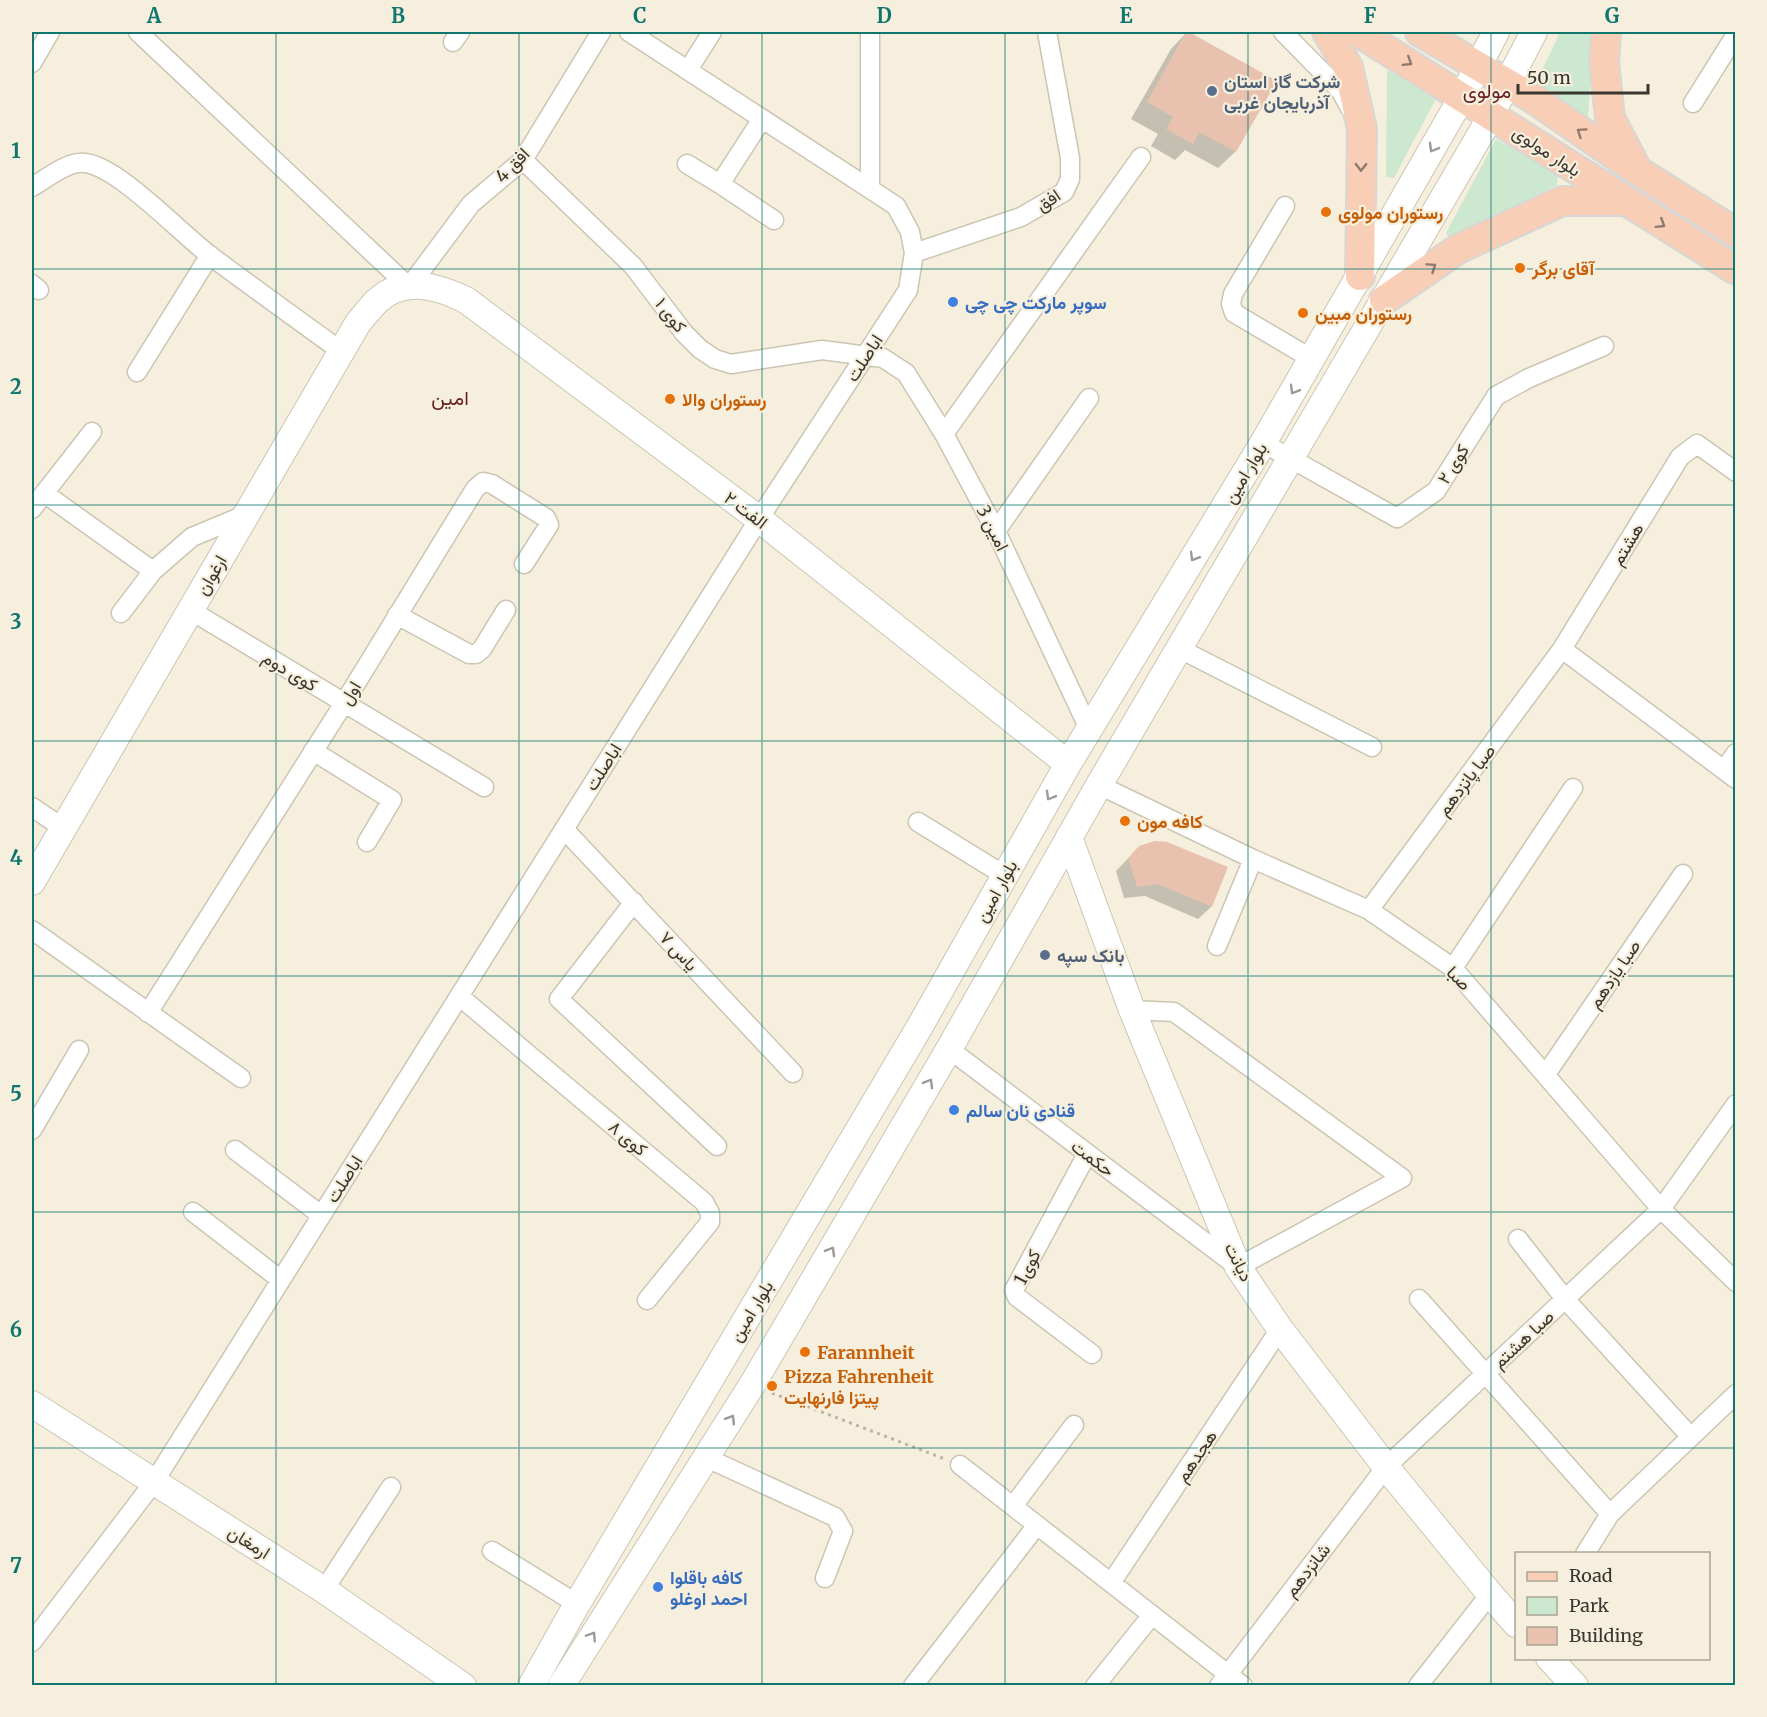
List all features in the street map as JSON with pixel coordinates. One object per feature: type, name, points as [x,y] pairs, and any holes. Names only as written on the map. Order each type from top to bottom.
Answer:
[{"type":"main road","points":[[1327,32],[1348,67],[1362,129],[1360,276]]},
{"type":"main road","name":"بلوار مولوی","points":[[1358,32],[1736,270]]},
{"type":"main road","name":"بلوار مولوی","points":[[1420,32],[1508,83],[1638,171],[1736,233]]},
{"type":"main road","name":"بلوار امین","points":[[531,1686],[577,1604],[919,1028],[1068,764],[1263,443],[1462,97],[1496,32]]},
{"type":"main road","name":"بلوار امین","points":[[561,1686],[752,1385],[949,1049],[1178,648],[1491,116],[1534,32]]},
{"type":"main road","points":[[1606,32],[1604,62],[1610,118],[1638,171]]},
{"type":"main road","points":[[1384,300],[1458,249],[1562,201],[1624,201]]},
{"type":"main road","name":"الفت ۲","points":[[409,287],[420,285],[443,288],[466,300],[759,519],[1068,764]]},
{"type":"main road","name":"ارغوان","points":[[32,882],[358,323],[378,300],[399,289],[409,287]]},
{"type":"main road","name":"دیانت","points":[[1069,837],[1132,1010],[1238,1267],[1280,1329],[1386,1467],[1515,1623]]},
{"type":"main road","points":[[919,1028],[949,1049]]},
{"type":"main road","name":"ارمغان","points":[[32,1404],[324,1590],[463,1686]]},
{"type":"main road","points":[[1550,1660],[1575,1686]]},
{"type":"street","points":[[32,63],[50,32]]},
{"type":"street","points":[[138,32],[409,287]]},
{"type":"street","name":"افق 4","points":[[409,287],[471,204],[523,160],[601,32]]},
{"type":"street","points":[[629,32],[870,189]]},
{"type":"street","points":[[688,70],[712,32]]},
{"type":"street","points":[[870,32],[870,189]]},
{"type":"street","name":"افق","points":[[914,253],[1021,217],[1064,192],[1070,179],[1070,158],[1047,32]]},
{"type":"street","points":[[1283,32],[1340,90],[1362,129]]},
{"type":"street","points":[[1693,103],[1730,37]]},
{"type":"street","points":[[720,184],[762,119]]},
{"type":"street","points":[[944,434],[1141,157]]},
{"type":"street","name":"کوی ۱","points":[[523,160],[633,266],[684,333],[700,350],[715,359],[731,364],[822,350],[866,356]]},
{"type":"street","points":[[32,187],[71,165],[84,162],[99,167],[120,179],[210,255],[341,351]]},
{"type":"street","points":[[687,164],[774,220]]},
{"type":"street","name":"اباصلت","points":[[32,1642],[154,1482],[759,519],[908,291],[914,253],[910,232],[896,206],[870,189]]},
{"type":"street","points":[[1285,206],[1233,294],[1230,304],[1234,312],[1312,359]]},
{"type":"street","points":[[137,372],[210,255]]},
{"type":"street","name":"کوی ۲","points":[[1291,459],[1397,518],[1436,491],[1496,396],[1529,378],[1604,346]]},
{"type":"street","name":"امین 3","points":[[866,356],[883,358],[906,373],[944,434],[996,531],[1089,729]]},
{"type":"street","points":[[996,531],[1089,398]]},
{"type":"street","points":[[32,509],[92,432]]},
{"type":"street","points":[[1263,443],[1291,459]]},
{"type":"street","name":"هشتم","points":[[1563,650],[1680,457],[1697,444],[1736,472]]},
{"type":"street","name":"اول","points":[[148,1013],[344,703],[475,489],[483,482],[492,484],[548,521],[549,525],[524,564]]},
{"type":"street","points":[[44,493],[153,571]]},
{"type":"street","points":[[121,613],[153,571],[192,537],[245,515]]},
{"type":"street","name":"کوی دوم","points":[[190,610],[484,787]]},
{"type":"street","points":[[397,615],[469,654],[476,654],[482,649],[506,610]]},
{"type":"street","points":[[1178,648],[1372,747]]},
{"type":"street","points":[[1563,650],[1730,775],[1736,753]]},
{"type":"street","name":"صبا پانزدهم","points":[[1369,910],[1563,650]]},
{"type":"street","points":[[313,751],[392,800],[367,842]]},
{"type":"street","name":"صبا","points":[[1099,785],[1253,859],[1369,910],[1453,968],[1661,1209],[1735,1279]]},
{"type":"street","points":[[1453,968],[1574,788]]},
{"type":"street","points":[[32,807],[63,828]]},
{"type":"street","points":[[918,822],[1004,876]]},
{"type":"street","name":"یاس ۷","points":[[564,829],[793,1073]]},
{"type":"street","points":[[1217,946],[1253,859]]},
{"type":"street","name":"صبا یازدهم","points":[[1546,1074],[1683,874]]},
{"type":"street","points":[[634,902],[559,999],[717,1146]]},
{"type":"street","points":[[32,930],[241,1078]]},
{"type":"street","name":"کوی ۸","points":[[459,996],[704,1202],[710,1213],[710,1222],[647,1300]]},
{"type":"street","points":[[1132,1010],[1174,1012],[1402,1178],[1238,1267]]},
{"type":"street","name":"حکمت","points":[[949,1049],[1238,1267]]},
{"type":"street","points":[[32,1130],[80,1050]]},
{"type":"street","name":"صبا هشتم","points":[[1386,1467],[1661,1209],[1736,1104]]},
{"type":"street","points":[[236,1150],[321,1215]]},
{"type":"street","name":"کوی1","points":[[1088,1154],[1014,1290],[1017,1297],[1092,1354]]},
{"type":"street","points":[[193,1212],[281,1280]]},
{"type":"street","points":[[1518,1239],[1565,1299],[1690,1436]]},
{"type":"street","points":[[1419,1299],[1610,1514]]},
{"type":"street","name":"هجدهم","points":[[1112,1583],[1280,1329]]},
{"type":"street","points":[[1586,1552],[1610,1514],[1736,1394]]},
{"type":"street","points":[[1013,1506],[1074,1425]]},
{"type":"street","points":[[707,1458],[835,1517],[843,1531],[825,1578]]},
{"type":"street","points":[[960,1465],[1152,1615],[1223,1679],[1243,1686]]},
{"type":"street","name":"شانزدهم","points":[[1223,1679],[1386,1467]]},
{"type":"street","points":[[324,1590],[391,1487]]},
{"type":"street","points":[[913,1686],[1037,1525]]},
{"type":"street","points":[[492,1551],[577,1604]]},
{"type":"street","points":[[1418,1686],[1490,1594]]},
{"type":"street","points":[[1095,1686],[1152,1615]]},
{"type":"path","points":[[752,1385],[960,1465]]},
{"type":"green space","points":[[1560,32],[1594,32],[1588,118],[1535,85]]},
{"type":"green space","points":[[1387,70],[1438,95],[1394,178],[1386,177]]},
{"type":"green space","points":[[1496,139],[1558,173],[1557,185],[1449,239],[1446,233]]},
{"type":"building","name":"شرکت گاز استان آذربایجان غربی","points":[[1186,32],[1277,81],[1236,152],[1199,132],[1193,144],[1166,129],[1173,117],[1147,102]]},
{"type":"building","points":[[1155,841],[1167,842],[1228,867],[1212,907],[1158,884],[1137,887],[1128,858],[1139,846]]},
{"type":"place","name":"شرکت گاز استان آذربایجان غربی","points":[[1212,91]]},
{"type":"place","name":"رستوران مولوی","points":[[1326,212]]},
{"type":"place","name":"آقاى برگر","points":[[1520,268]]},
{"type":"place","name":"سوپر مارکت چی چی","points":[[953,302]]},
{"type":"place","name":"رستوران مبین","points":[[1303,313]]},
{"type":"place","name":"رستوران والا","points":[[670,399]]},
{"type":"place","name":"کافه مون","points":[[1125,821]]},
{"type":"place","name":"بانک سپه","points":[[1045,955]]},
{"type":"place","name":"قنادی نان سالم","points":[[954,1110]]},
{"type":"place","name":"Farannheit","points":[[805,1352]]},
{"type":"place","name":"Pizza Fahrenheit پیتزا فارنهایت","points":[[772,1386]]},
{"type":"place","name":"کافه باقلوا احمد اوغلو","points":[[658,1587]]},
{"type":"district","name":"مولوی","points":[[1487,90]]},
{"type":"district","name":"امین","points":[[450,397]]}]
